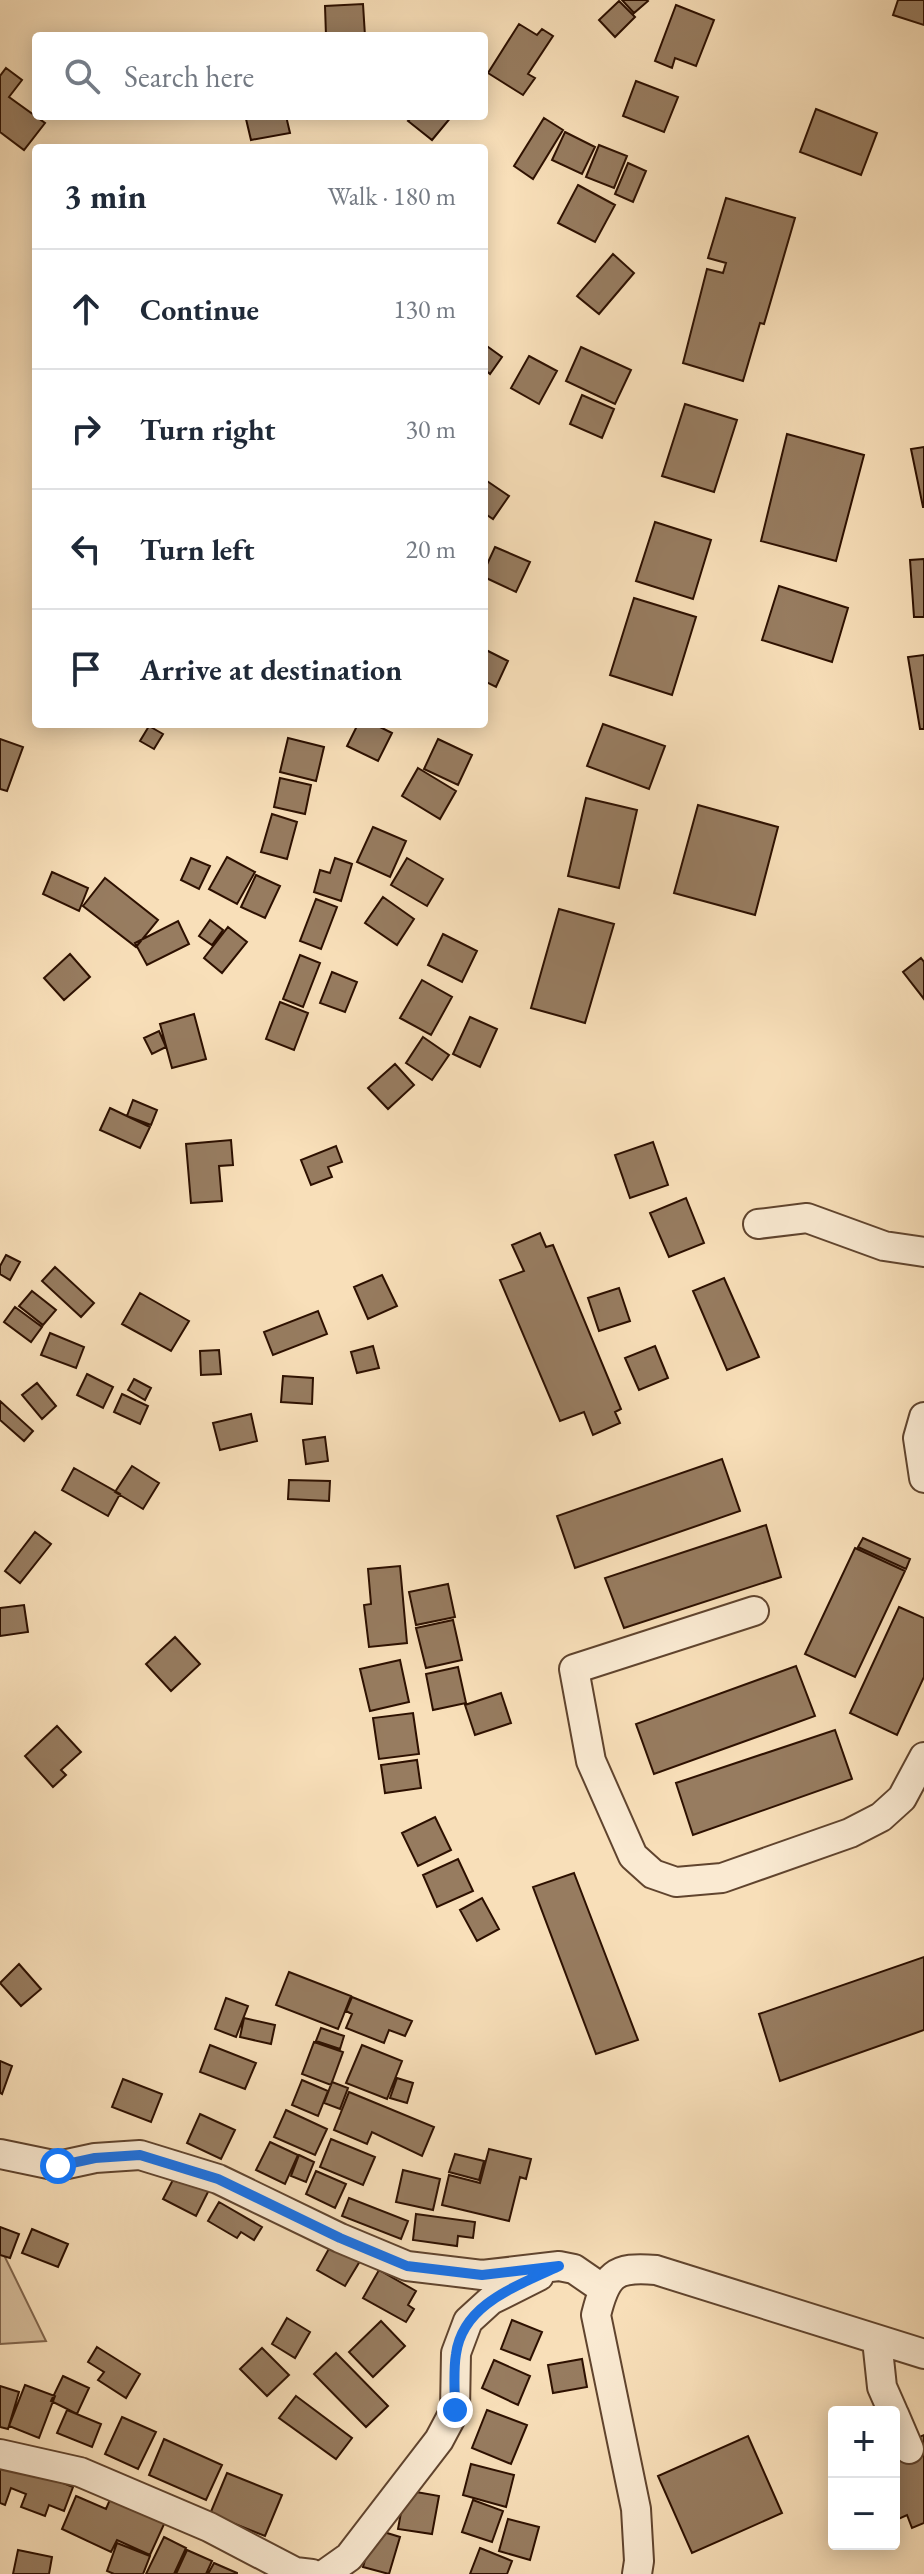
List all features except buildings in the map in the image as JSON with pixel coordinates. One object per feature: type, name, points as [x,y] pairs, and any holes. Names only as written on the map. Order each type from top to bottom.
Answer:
[{"type":"street","points":[[758,1224],[807,1218],[884,1246],[924,1252]]},
{"type":"street","points":[[924,1417],[918,1438],[924,1478]]},
{"type":"street","points":[[754,1611],[574,1669],[591,1761],[633,1856],[653,1874],[676,1882],[722,1878],[850,1833],[881,1817],[902,1798],[924,1757]]},
{"type":"street","points":[[0,2154],[58,2166],[95,2158],[140,2155],[218,2179],[340,2238],[407,2266],[482,2275],[559,2266],[574,2269],[603,2289]]},
{"type":"street","points":[[325,2574],[349,2557],[439,2440],[455,2410],[456,2353],[468,2321],[491,2300],[559,2266]]},
{"type":"street","points":[[637,2574],[636,2509],[596,2315],[603,2289],[617,2273],[633,2268],[656,2270],[924,2354]]},
{"type":"street","points":[[877,2340],[882,2387],[891,2406]]},
{"type":"street","points":[[900,2427],[909,2449]]},
{"type":"street","points":[[0,2454],[80,2472],[209,2527],[295,2572],[312,2574]]},
{"type":"shaded area","points":[[0,2247],[46,2341],[0,2344]]},
{"type":"route","points":[[58,2166],[95,2158],[140,2155],[218,2179],[340,2238],[407,2266],[482,2275],[559,2266],[491,2300],[468,2321],[456,2353],[455,2410]]}]
